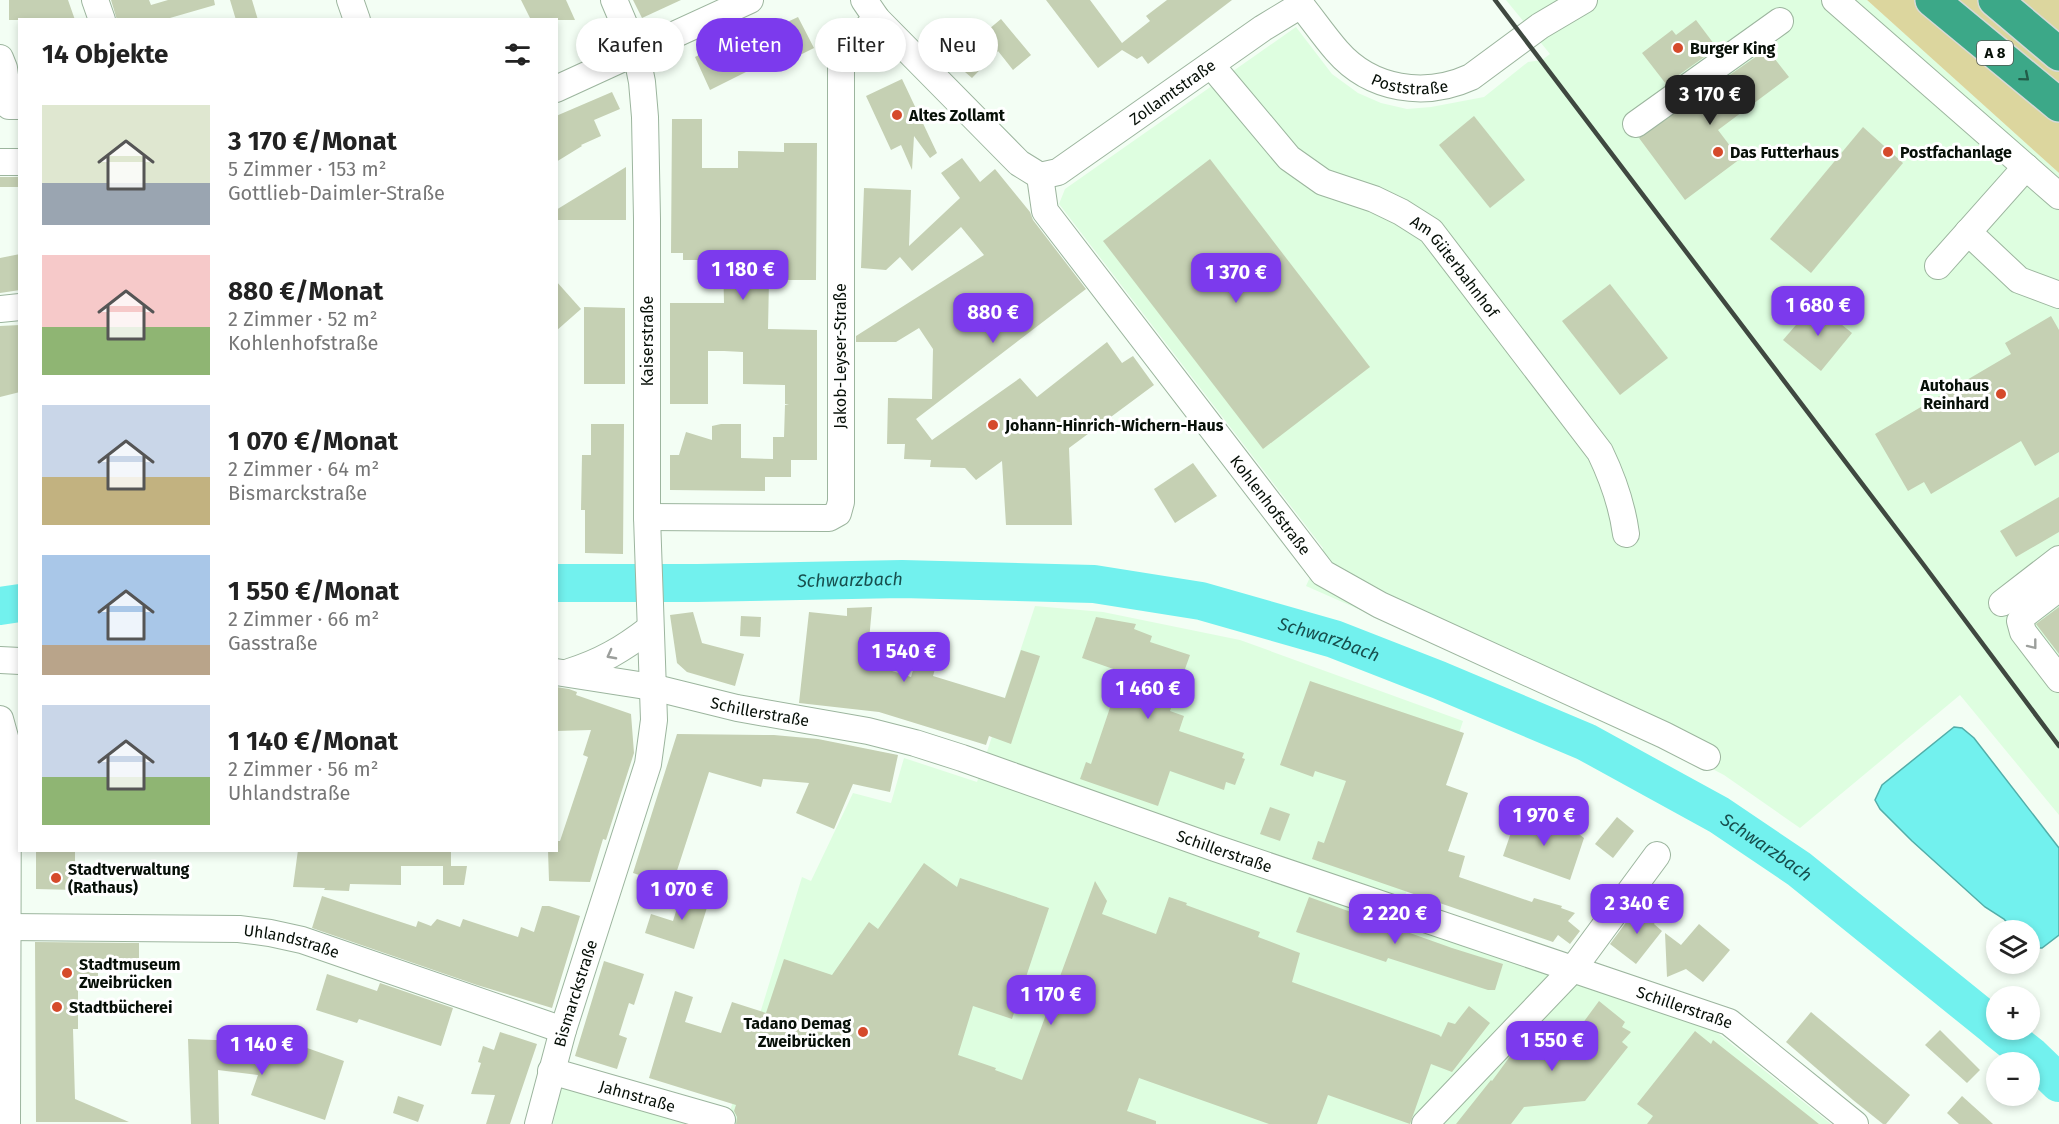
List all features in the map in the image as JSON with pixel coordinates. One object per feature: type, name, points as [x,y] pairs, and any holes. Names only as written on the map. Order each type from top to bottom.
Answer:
[{"type":"highway","name":"A 8","points":[[1932,0],[2059,105]]},
{"type":"highway","name":"A 8","points":[[1995,0],[2059,54]]},
{"type":"street","points":[[95,0],[101,18]]},
{"type":"street","points":[[350,0],[356,18]]},
{"type":"street","name":"Kaiserstraße","points":[[614,0],[622,18]]},
{"type":"street","points":[[684,30],[750,0]]},
{"type":"street","name":"Poststraße","points":[[1540,26],[1567,0]]},
{"type":"street","name":"Poststraße","points":[[1299,2],[1337,52],[1359,72],[1387,84],[1413,89],[1440,87],[1471,77],[1540,26],[1584,0]]},
{"type":"street","points":[[1835,0],[2059,196]]},
{"type":"street","name":"Zollamtstraße","points":[[1040,176],[1058,172],[1299,2]]},
{"type":"street","points":[[870,10],[1019,163],[1040,176]]},
{"type":"street","name":"Jakob-Leyser-Straße","points":[[647,517],[829,518],[838,513],[841,502],[840,65],[870,10]]},
{"type":"street","points":[[1636,124],[1780,21]]},
{"type":"street","points":[[0,58],[14,106]]},
{"type":"street","name":"Am Güterbahnhof","points":[[1211,65],[1289,158],[1303,170],[1323,182],[1374,199],[1401,212],[1431,231],[1600,452],[1614,483],[1622,509],[1626,534]]},
{"type":"street","points":[[558,88],[593,72]]},
{"type":"street","name":"Kaiserstraße","points":[[640,72],[645,117],[647,196],[647,517],[652,687]]},
{"type":"street","points":[[0,162],[18,162]]},
{"type":"street","points":[[1938,266],[2026,167]]},
{"type":"street","name":"Kohlenhofstraße","points":[[1040,176],[1045,211],[1323,573],[1380,604],[1707,757]]},
{"type":"street","points":[[1968,232],[2019,280],[2059,295]]},
{"type":"street","points":[[0,309],[18,307]]},
{"type":"street","points":[[2002,603],[2059,559]]},
{"type":"street","points":[[2059,588],[2024,615],[2020,621],[2023,632],[2059,679]]},
{"type":"street","points":[[563,672],[602,660],[622,649],[650,626]]},
{"type":"street","points":[[0,660],[18,661]]},
{"type":"street","name":"Schillerstraße","points":[[563,672],[652,687],[737,708],[868,731],[962,758],[1215,848],[1729,1022],[1855,1124]]},
{"type":"street","name":"Bismarckstraße","points":[[538,1124],[563,1030],[648,764],[654,720],[652,687]]},
{"type":"street","points":[[1,729],[8,748],[7,1124]]},
{"type":"street","points":[[1425,1124],[1574,969],[1657,855]]},
{"type":"street","name":"Uhlandstraße","points":[[7,927],[239,929],[270,933],[302,940],[563,1030]]},
{"type":"street","name":"Jahnstraße","points":[[551,1071],[722,1120]]},
{"type":"shaded area","points":[[1506,0],[1867,0],[2059,173],[2059,815],[1960,695],[1800,828],[1724,775],[1661,742],[1306,586],[1323,548],[1059,204],[1065,189],[1296,27],[1332,74],[1358,93],[1381,103],[1407,109],[1484,97],[1528,62],[1542,60],[1550,54]]},
{"type":"shaded area","points":[[1867,0],[2059,0],[2059,173]]},
{"type":"shaded area","points":[[1035,606],[1103,612],[1240,640],[1463,721],[1397,920],[1714,1030],[1831,1124],[726,1124],[802,877],[811,881],[853,793],[891,803],[904,758],[977,782]]},
{"type":"shaded area","points":[[562,1085],[693,1124],[553,1124]]},
{"type":"water","points":[[1954,727],[1962,728],[1974,738],[2059,848],[2059,935],[2040,948],[2040,920],[2005,920],[1985,907],[1880,809],[1875,800],[1882,785]]},
{"type":"building","points":[[9,0],[68,0],[74,18],[18,18],[18,20],[9,20]]},
{"type":"building","points":[[111,0],[149,0],[151,5],[168,0],[214,0],[215,5],[170,18],[116,18]]},
{"type":"building","points":[[230,0],[252,0],[257,18],[235,18]]},
{"type":"building","points":[[521,0],[566,0],[575,20],[558,20],[558,18],[530,18]]},
{"type":"building","points":[[633,0],[681,0],[642,18]]},
{"type":"building","points":[[1046,0],[1090,0],[1122,43],[1150,21],[1146,16],[1167,0],[1232,0],[1148,64],[1142,56],[1137,59],[1122,50],[1098,68]]},
{"type":"building","points":[[1001,19],[1031,55],[1013,70],[998,51],[998,22]]},
{"type":"building","name":"Burger King","points":[[1696,20],[1717,48],[1666,84],[1642,53],[1672,30],[1676,35]]},
{"type":"building","points":[[803,27],[814,48],[803,54]]},
{"type":"building","points":[[1767,49],[1789,77],[1718,130],[1740,159],[1685,200],[1639,138]]},
{"type":"building","points":[[702,72],[746,72],[710,90]]},
{"type":"building","points":[[965,72],[978,72],[972,78]]},
{"type":"building","name":"Altes Zollamt","points":[[902,79],[937,153],[930,158],[914,136],[912,170],[901,145],[891,150],[866,96]]},
{"type":"building","points":[[612,92],[620,109],[594,120],[601,136],[581,145],[558,161],[558,115]]},
{"type":"building","points":[[1474,116],[1525,180],[1490,208],[1439,145]]},
{"type":"building","points":[[672,119],[702,119],[702,168],[738,168],[738,151],[784,152],[784,143],[817,143],[816,280],[769,280],[768,329],[817,330],[817,460],[791,460],[791,477],[765,477],[765,491],[670,490],[670,455],[679,455],[686,432],[712,440],[712,426],[741,424],[741,458],[773,459],[773,437],[784,437],[785,405],[789,404],[785,404],[785,385],[743,384],[743,352],[708,351],[708,404],[670,404],[670,303],[724,303],[723,260],[683,260],[683,253],[671,253]]},
{"type":"building","points":[[1863,127],[1903,163],[1811,273],[1770,239]]},
{"type":"building","points":[[962,158],[980,182],[995,169],[1030,212],[1033,220],[1086,289],[916,419],[932,440],[1020,378],[1037,397],[1107,342],[1122,363],[1133,356],[1154,385],[1069,448],[1072,525],[1006,525],[1002,461],[976,480],[965,468],[930,467],[931,460],[904,459],[905,444],[887,444],[888,398],[932,399],[933,349],[919,328],[896,342],[856,342],[856,336],[984,255],[961,227],[912,271],[900,257],[886,270],[861,268],[864,188],[911,190],[909,246],[960,198],[941,173]]},
{"type":"building","points":[[1210,159],[1370,367],[1263,449],[1103,241]]},
{"type":"building","points":[[626,167],[626,220],[558,220],[558,209]]},
{"type":"building","points":[[0,177],[18,177],[18,187],[0,187]]},
{"type":"building","points":[[18,254],[18,290],[0,293],[0,258]]},
{"type":"building","points":[[558,283],[581,309],[558,329]]},
{"type":"building","points":[[1610,284],[1668,358],[1620,395],[1562,321]]},
{"type":"building","points":[[1815,303],[1852,333],[1821,371],[1783,340]]},
{"type":"building","points":[[584,307],[625,308],[625,384],[584,384]]},
{"type":"building","name":"Autohaus Reinhard","points":[[2051,316],[2059,330],[2059,452],[2035,466],[2021,441],[1931,494],[1924,482],[1908,491],[1875,434],[2011,354],[2005,343]]},
{"type":"building","points":[[18,325],[18,392],[0,397],[0,326]]},
{"type":"building","points":[[591,424],[624,424],[623,554],[585,553],[585,510],[581,510],[582,455],[591,455]]},
{"type":"building","points":[[1193,463],[1217,496],[1175,523],[1154,489]]},
{"type":"building","points":[[2059,497],[2059,532],[2016,557],[2000,531]]},
{"type":"building","points":[[872,607],[867,663],[911,677],[920,647],[940,652],[933,676],[1005,698],[1021,650],[1040,656],[1011,744],[989,736],[986,745],[879,712],[799,703],[809,612],[847,616],[847,608]]},
{"type":"building","points":[[2059,607],[2059,654],[2036,624]]},
{"type":"building","points":[[693,612],[702,643],[744,654],[735,686],[687,672],[677,663],[670,615]]},
{"type":"building","points":[[741,616],[761,617],[760,637],[740,636]]},
{"type":"building","points":[[1096,617],[1136,624],[1134,629],[1152,636],[1150,642],[1190,655],[1170,711],[1184,716],[1179,731],[1244,753],[1242,758],[1245,759],[1235,785],[1226,782],[1224,790],[1170,771],[1158,806],[1080,779],[1086,762],[1091,764],[1121,675],[1118,674],[1119,671],[1082,658]]},
{"type":"building","points":[[1310,681],[1464,733],[1446,785],[1468,793],[1448,851],[1465,856],[1459,877],[1532,902],[1534,898],[1562,906],[1561,908],[1575,913],[1568,921],[1580,931],[1570,944],[1558,935],[1553,942],[1312,859],[1318,841],[1324,843],[1346,781],[1315,771],[1313,777],[1280,765]]},
{"type":"building","points":[[558,687],[569,689],[577,692],[576,695],[631,714],[634,753],[590,882],[549,881],[548,852],[558,852],[558,841],[560,841],[588,757],[583,755],[591,730],[558,731]]},
{"type":"building","points":[[677,734],[774,735],[818,739],[898,755],[890,792],[853,784],[834,829],[796,813],[809,783],[763,779],[761,787],[709,772],[672,886],[633,873]]},
{"type":"building","points":[[1270,807],[1290,814],[1280,841],[1260,834]]},
{"type":"building","points":[[1517,815],[1562,830],[1565,823],[1584,838],[1570,880],[1503,856]]},
{"type":"building","points":[[1617,817],[1634,831],[1613,858],[1595,844]]},
{"type":"building","points":[[36,852],[75,852],[75,890],[36,889]]},
{"type":"building","points":[[298,852],[451,852],[451,866],[467,866],[464,885],[443,885],[443,866],[401,866],[401,885],[350,884],[349,891],[293,887]]},
{"type":"building","points":[[924,863],[957,887],[960,878],[1049,908],[1012,1019],[973,1006],[958,1055],[1022,1080],[1095,881],[1107,901],[1102,914],[1156,934],[1169,897],[1187,903],[1186,905],[1260,932],[1258,937],[1300,953],[1292,982],[1441,1037],[1448,1022],[1455,1024],[1469,1006],[1490,1023],[1452,1072],[1431,1064],[1410,1124],[1328,1095],[1317,1124],[1269,1124],[1139,1078],[1127,1111],[1156,1121],[1156,1124],[736,1124],[737,1117],[734,1111],[736,1105],[649,1078],[675,991],[693,997],[685,1022],[721,1033],[732,1002],[766,1013],[784,959],[832,975],[869,922],[878,929]]},
{"type":"building","points":[[683,889],[710,898],[694,949],[645,933],[651,914],[673,921]]},
{"type":"building","points":[[322,896],[416,927],[418,921],[431,926],[437,919],[460,927],[463,919],[518,937],[521,927],[534,932],[542,906],[580,916],[552,1008],[477,985],[312,928]]},
{"type":"building","points":[[1309,897],[1503,964],[1495,990],[1488,990],[1388,958],[1386,962],[1296,932]]},
{"type":"building","points":[[1639,905],[1657,919],[1654,924],[1662,931],[1636,964],[1610,944]]},
{"type":"building","points":[[1699,924],[1730,950],[1703,982],[1686,969],[1667,977],[1665,933],[1681,945]]},
{"type":"building","points":[[35,942],[139,943],[139,960],[98,960],[98,986],[78,986],[78,1029],[73,1029],[75,1099],[129,1122],[36,1122]]},
{"type":"building","points":[[604,961],[644,974],[634,1005],[629,1003],[619,1035],[627,1038],[617,1069],[575,1056]]},
{"type":"building","points":[[327,974],[377,991],[380,983],[453,1008],[441,1046],[359,1019],[357,1023],[316,1010]]},
{"type":"building","points":[[1599,1001],[1625,1022],[1622,1027],[1631,1032],[1622,1042],[1628,1047],[1585,1101],[1524,1107],[1511,1124],[1456,1124],[1511,1055],[1527,1039],[1555,1061]]},
{"type":"building","points":[[1811,1012],[1910,1095],[1886,1124],[1853,1100],[1786,1042]]},
{"type":"building","points":[[1940,1030],[1980,1070],[1967,1083],[1925,1045]]},
{"type":"building","points":[[1695,1031],[1711,1044],[1713,1040],[1819,1124],[1647,1124],[1653,1116],[1637,1104]]},
{"type":"building","points":[[500,1032],[537,1044],[510,1124],[486,1124],[495,1095],[471,1094],[481,1063],[478,1062],[483,1046],[494,1050]]},
{"type":"building","points":[[188,1039],[293,1043],[344,1061],[325,1120],[251,1095],[258,1075],[218,1070],[219,1124],[191,1124]]},
{"type":"building","points":[[398,1096],[424,1105],[418,1122],[393,1113]]},
{"type":"building","points":[[1962,1096],[1993,1124],[1959,1124],[1947,1113]]},
{"type":"waterway","name":"Schwarzbach","points":[[558,583],[902,579],[1094,584],[1201,601],[1334,639],[1586,742],[1719,815],[1799,869],[1986,1020]]},
{"type":"waterway","name":"Schwarzbach","points":[[0,606],[18,603]]},
{"type":"waterway","name":"Schwarzbach","points":[[2011,1040],[2059,1083]]},
{"type":"railway","points":[[1495,0],[2059,746]]},
{"type":"place","name":"Burger King","points":[[1678,48]]},
{"type":"place","name":"Altes Zollamt","points":[[897,115]]},
{"type":"place","name":"Das Futterhaus","points":[[1718,152]]},
{"type":"place","name":"Postfachanlage","points":[[1888,152]]},
{"type":"place","name":"Autohaus Reinhard","points":[[2001,394]]},
{"type":"place","name":"Johann-Hinrich-Wichern-Haus","points":[[993,425]]},
{"type":"place","name":"Stadtverwaltung (Rathaus)","points":[[56,878]]},
{"type":"place","name":"Stadtmuseum Zweibrücken","points":[[67,973]]},
{"type":"place","name":"Stadtbücherei","points":[[57,1007]]},
{"type":"place","name":"Tadano Demag Zweibrücken","points":[[863,1032]]}]
